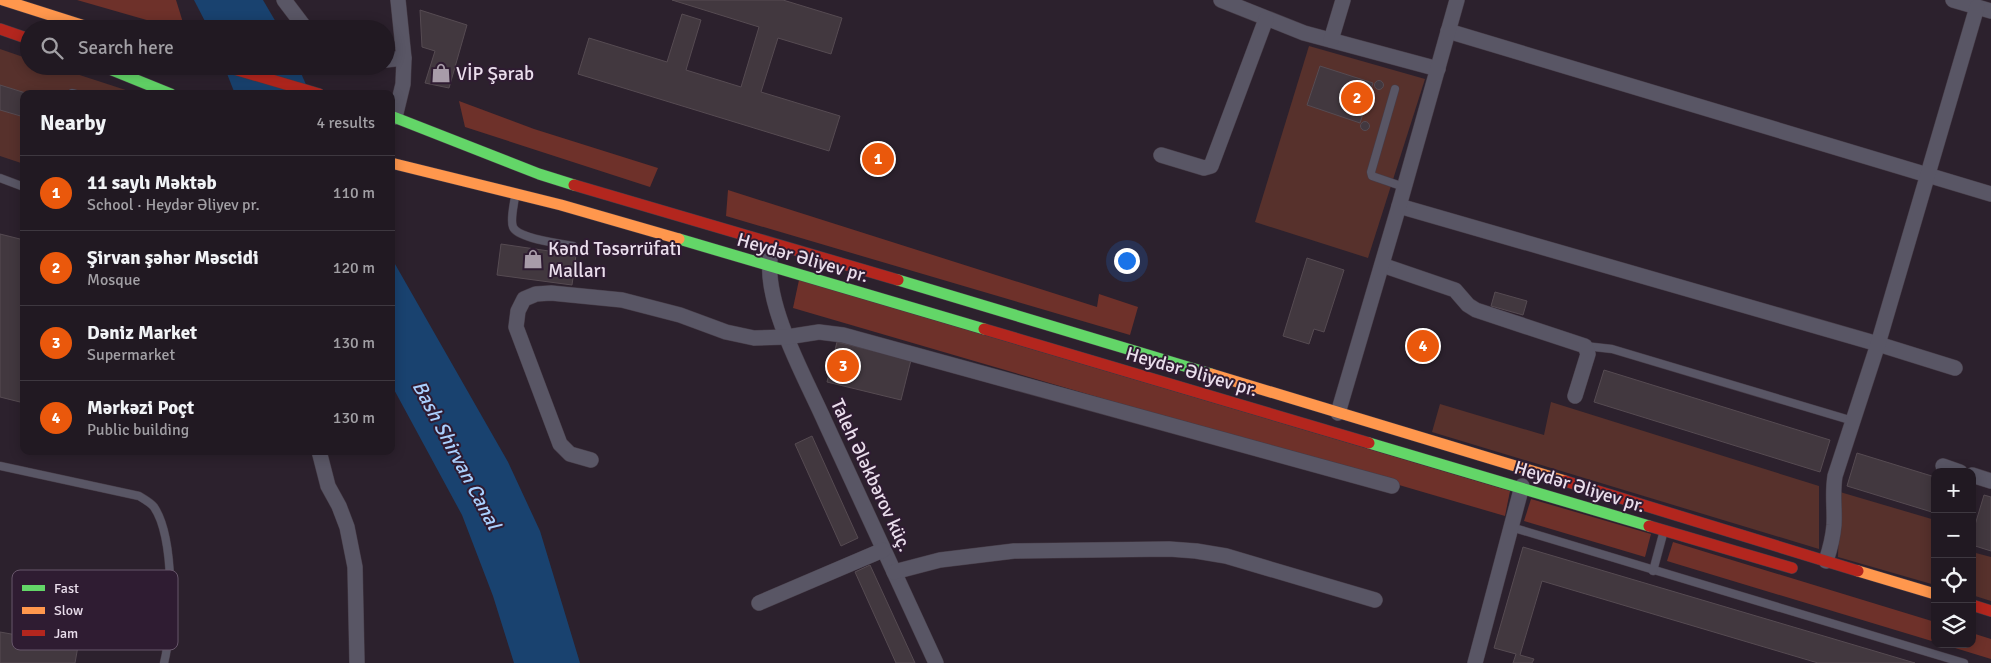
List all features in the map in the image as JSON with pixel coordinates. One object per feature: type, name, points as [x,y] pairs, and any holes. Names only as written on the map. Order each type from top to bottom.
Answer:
[{"type":"main road","points":[[3,0],[66,20]]},
{"type":"main road","points":[[0,29],[20,36]]},
{"type":"main road","points":[[121,75],[152,90]]},
{"type":"main road","points":[[255,75],[305,90]]},
{"type":"main road","name":"Heydər Əliyev pr.","points":[[395,117],[445,143],[539,174],[965,299],[1931,593]]},
{"type":"main road","name":"Heydər Əliyev pr.","points":[[395,164],[437,170],[515,194],[562,205],[1522,486],[1804,572]]},
{"type":"main road","points":[[1976,606],[1991,611]]},
{"type":"street","points":[[284,0],[299,20]]},
{"type":"street","points":[[395,110],[403,84],[404,58],[398,0]]},
{"type":"street","points":[[1221,0],[1266,19],[1331,40],[1438,69]]},
{"type":"street","points":[[1331,40],[1343,0]]},
{"type":"street","points":[[1338,413],[1457,0]]},
{"type":"street","points":[[1826,561],[1832,541],[1834,523],[1832,494],[1835,476],[1878,344],[1927,175],[1984,9],[1953,0]]},
{"type":"street","points":[[1161,155],[1204,168],[1211,166],[1266,19]]},
{"type":"street","points":[[1448,31],[1991,194]]},
{"type":"street","points":[[395,59],[404,58]]},
{"type":"street","points":[[1399,206],[1878,344],[1955,368]]},
{"type":"street","name":"Taleh Ələkbərov küç.","points":[[772,243],[769,265],[773,291],[787,337],[936,663]]},
{"type":"street","points":[[1382,265],[1455,290],[1468,305],[1476,310],[1585,346],[1588,354],[1575,396]]},
{"type":"street","points":[[591,460],[570,454],[560,444],[516,327],[518,311],[524,299],[536,294],[551,293],[622,300],[680,315],[726,332],[754,338],[787,337],[819,332],[843,335],[1392,486]]},
{"type":"street","points":[[320,455],[328,486],[347,526],[355,567],[357,663]]},
{"type":"street","points":[[1943,466],[1949,468]]},
{"type":"street","points":[[1976,477],[1991,482]]},
{"type":"street","points":[[1475,663],[1522,486]]},
{"type":"street","points":[[894,572],[940,560],[1014,551],[1169,549],[1226,556],[1375,600]]},
{"type":"street","points":[[759,603],[883,550]]},
{"type":"lane","points":[[1395,89],[1371,172],[1372,176],[1404,187]]},
{"type":"lane","points":[[0,178],[20,186]]},
{"type":"lane","points":[[515,194],[512,226],[517,233],[527,237],[573,246]]},
{"type":"lane","points":[[1585,346],[1612,349],[1853,421]]},
{"type":"lane","points":[[0,466],[139,496],[154,506],[162,522],[169,570]]},
{"type":"lane","points":[[1511,527],[1964,663]]},
{"type":"lane","points":[[1653,571],[1665,529]]},
{"type":"lane","points":[[164,663],[167,650]]},
{"type":"shaded area","points":[[77,0],[176,0],[182,20],[147,20]]},
{"type":"shaded area","points":[[1309,46],[1425,79],[1368,258],[1255,222]]},
{"type":"shaded area","points":[[0,49],[20,56],[20,75],[80,75],[126,90],[20,90],[20,163],[0,156]]},
{"type":"shaded area","points":[[459,101],[534,129],[658,168],[650,187],[465,127]]},
{"type":"shaded area","points":[[728,190],[1097,307],[1099,294],[1138,307],[1130,335],[726,216]]},
{"type":"shaded area","points":[[799,280],[1510,491],[1505,516],[793,308]]},
{"type":"shaded area","points":[[1551,402],[1819,486],[1819,549],[1432,432],[1440,404],[1544,435]]},
{"type":"shaded area","points":[[1840,492],[1931,519],[1931,584],[1838,557]]},
{"type":"shaded area","points":[[1531,499],[1651,534],[1645,557],[1524,521]]},
{"type":"shaded area","points":[[1673,542],[1931,621],[1931,641],[1667,561]]},
{"type":"shaded area","points":[[1976,553],[1991,557],[1991,601],[1976,596]]},
{"type":"shaded area","points":[[1976,634],[1991,639],[1991,659],[1955,648],[1976,648]]},
{"type":"water","points":[[194,0],[263,0],[275,20],[204,20]]},
{"type":"water","points":[[228,75],[302,75],[308,90],[233,90]]},
{"type":"water","name":"Bash Shirvan Canal","points":[[395,264],[508,462],[540,531],[580,663],[514,663],[493,596],[462,515],[395,391]]},
{"type":"building","points":[[672,0],[783,0],[842,18],[831,54],[778,38],[761,92],[840,116],[829,151],[578,74],[589,38],[667,62],[682,14],[701,20],[686,70],[741,87],[759,27]]},
{"type":"building","points":[[420,10],[467,25],[449,88],[425,83],[435,51],[422,47]]},
{"type":"building","points":[[1320,66],[1373,83],[1360,123],[1307,105]]},
{"type":"building","points":[[1379,80],[1384,85],[1379,90],[1374,85]]},
{"type":"building","points":[[0,85],[20,91],[20,116],[0,110]]},
{"type":"building","points":[[1365,121],[1370,126],[1365,131],[1360,126]]},
{"type":"building","points":[[0,234],[20,239],[20,402],[0,397]]},
{"type":"building","points":[[501,244],[576,255],[572,285],[497,275]]},
{"type":"building","points":[[1307,258],[1344,270],[1324,332],[1314,329],[1309,344],[1283,336]]},
{"type":"building","points":[[1495,292],[1527,301],[1523,315],[1491,306]]},
{"type":"building","points":[[837,342],[911,360],[901,400],[827,382]]},
{"type":"building","points":[[1604,370],[1830,440],[1820,472],[1594,402]]},
{"type":"building","points":[[812,436],[858,538],[841,546],[795,444]]},
{"type":"building","points":[[1857,453],[1931,476],[1931,512],[1847,486]]},
{"type":"building","points":[[1984,495],[1991,497],[1991,551],[1976,546],[1976,522]]},
{"type":"building","points":[[1523,547],[1915,663],[1818,663],[1542,581],[1520,655],[1534,659],[1532,663],[1513,663],[1516,654],[1494,648]]},
{"type":"building","points":[[870,565],[915,663],[896,663],[855,572]]},
{"type":"building","points":[[0,632],[12,634],[12,650],[77,650],[75,663],[0,663]]},
{"type":"traffic: fast","points":[[124,75],[161,90]]},
{"type":"traffic: fast","points":[[395,118],[539,174],[574,185]]},
{"type":"traffic: fast","points":[[679,239],[984,329]]},
{"type":"traffic: fast","points":[[898,280],[1211,374]]},
{"type":"traffic: fast","points":[[1369,443],[1649,526]]},
{"type":"traffic: slow","points":[[3,0],[66,20]]},
{"type":"traffic: slow","points":[[395,164],[561,205],[679,239]]},
{"type":"traffic: slow","points":[[1211,374],[1565,481]]},
{"type":"traffic: slow","points":[[1858,571],[1931,593]]},
{"type":"traffic: jam","points":[[0,29],[20,36]]},
{"type":"traffic: jam","points":[[255,75],[305,90]]},
{"type":"traffic: jam","points":[[574,185],[898,280]]},
{"type":"traffic: jam","points":[[984,329],[1369,443]]},
{"type":"traffic: jam","points":[[1565,481],[1858,571]]},
{"type":"traffic: jam","points":[[1649,526],[1792,568]]},
{"type":"traffic: jam","points":[[1976,606],[1991,611]]},
{"type":"place","name":"VİP Şərab","points":[[441,73]]},
{"type":"place","name":"Şirvan şəhər Məscidi","points":[[1357,98]]},
{"type":"place","name":"11 saylı Məktəb","points":[[878,159]]},
{"type":"place","name":"Kənd Təsərrüfatı Malları","points":[[533,259]]},
{"type":"place","name":"Mərkəzi Poçt","points":[[1423,346]]},
{"type":"place","name":"Dəniz Market","points":[[843,366]]}]
